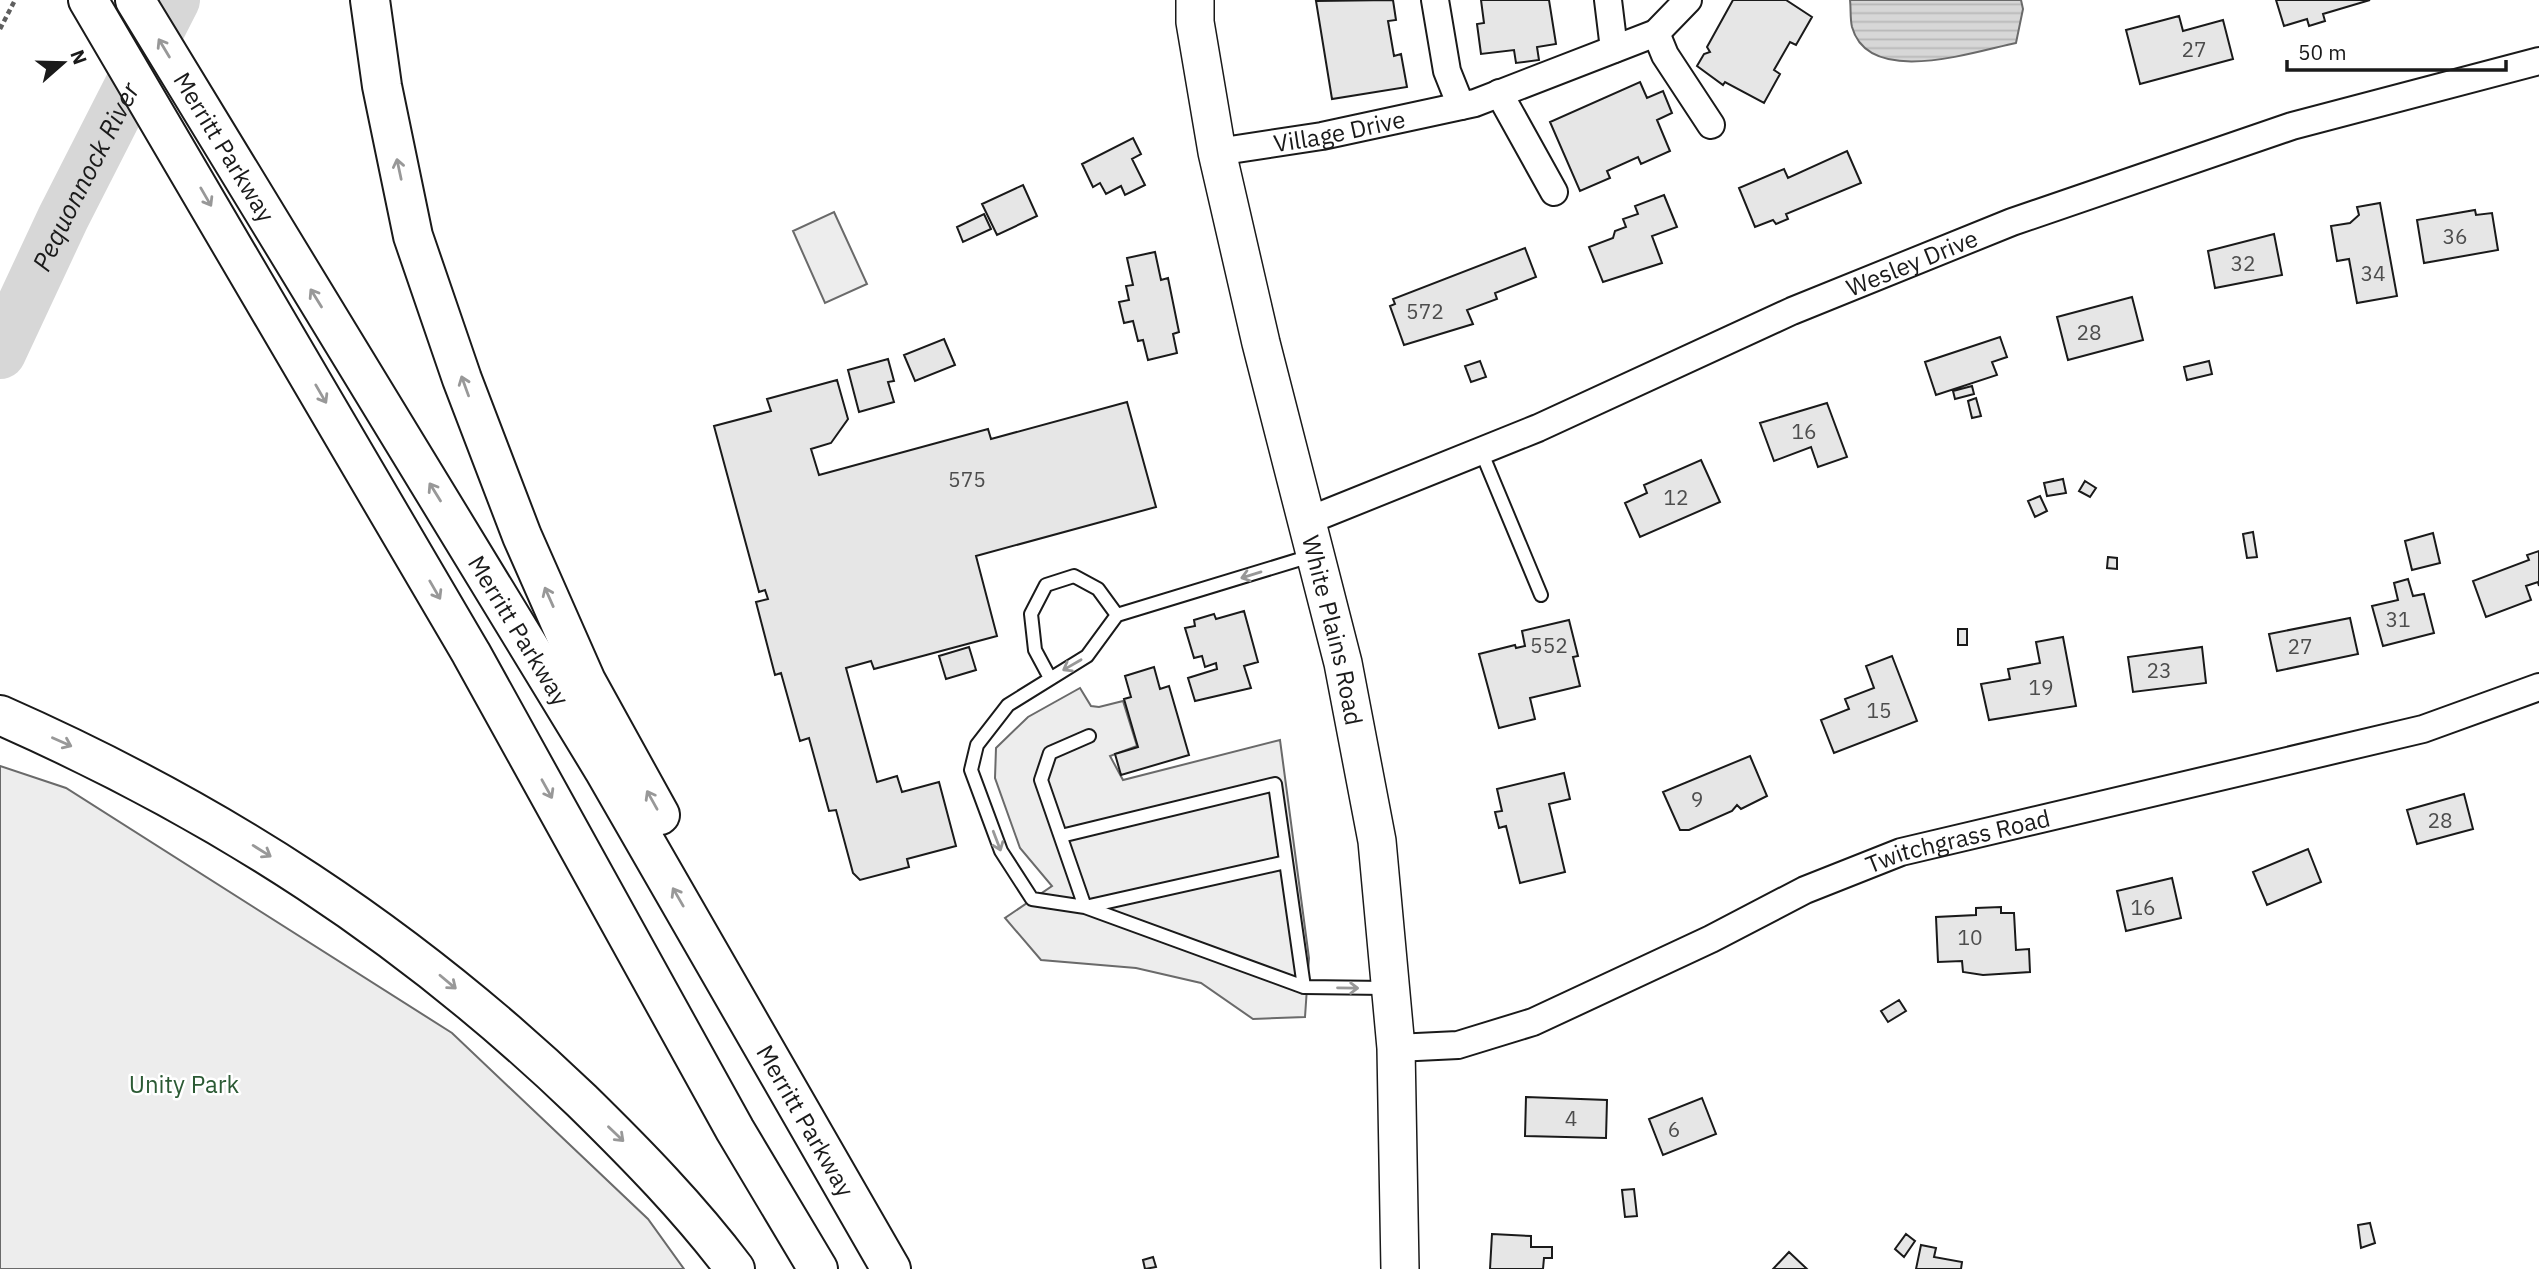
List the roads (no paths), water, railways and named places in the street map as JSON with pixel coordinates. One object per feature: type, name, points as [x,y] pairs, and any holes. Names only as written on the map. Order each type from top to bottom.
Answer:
[{"type":"highway","name":"Merritt Parkway","points":[[88,0],[172,138],[471,653],[735,1129],[818,1269]]},
{"type":"highway","name":"Merritt Parkway","points":[[135,0],[597,758],[891,1269]]},
{"type":"highway","points":[[370,0],[382,86],[413,236],[494,466],[586,681],[755,985],[859,1211]]},
{"type":"highway","points":[[0,715],[90,755],[199,812],[314,883],[427,965],[532,1053],[631,1148],[735,1269]]},
{"type":"main road","name":"White Plains Road","points":[[1195,0],[1195,22],[1217,152],[1261,343],[1362,750],[1377,841],[1396,1048],[1400,1269]]},
{"type":"street","points":[[1435,0],[1447,71],[1461,106]]},
{"type":"street","points":[[1608,0],[1614,49]]},
{"type":"street","name":"Village Drive","points":[[1217,152],[1322,136],[1461,106],[1656,33],[1688,0]]},
{"type":"street","points":[[1656,33],[1665,55],[1711,125]]},
{"type":"street","name":"Wesley Drive","points":[[1311,538],[1481,451],[1538,428],[1791,311],[2012,222],[2292,126],[2539,61]]},
{"type":"street","points":[[1499,93],[1554,192]]},
{"type":"street","name":"Twitchgrass Road","points":[[1396,1048],[1458,1045],[1533,1022],[1711,939],[1805,890],[1901,852],[2423,729],[2539,687]]},
{"type":"lane","points":[[1481,451],[1541,595]]},
{"type":"lane","points":[[1311,538],[1117,615],[1087,656],[1008,705],[977,745],[971,770],[1001,851],[1032,899],[1085,907],[1304,987],[1392,988]]},
{"type":"lane","points":[[1050,678],[1035,650],[1031,614],[1046,585],[1074,576],[1098,589],[1117,615]]},
{"type":"lane","points":[[1085,907],[1041,780],[1050,753],[1089,736]]},
{"type":"lane","points":[[1061,836],[1275,784],[1304,987]]},
{"type":"lane","points":[[1085,907],[1286,862]]},
{"type":"waterway","name":"Pequonnock River","points":[[0,353],[63,218],[174,0]]},
{"type":"park label","name":"Unity Park","points":[[184,1084]]}]
